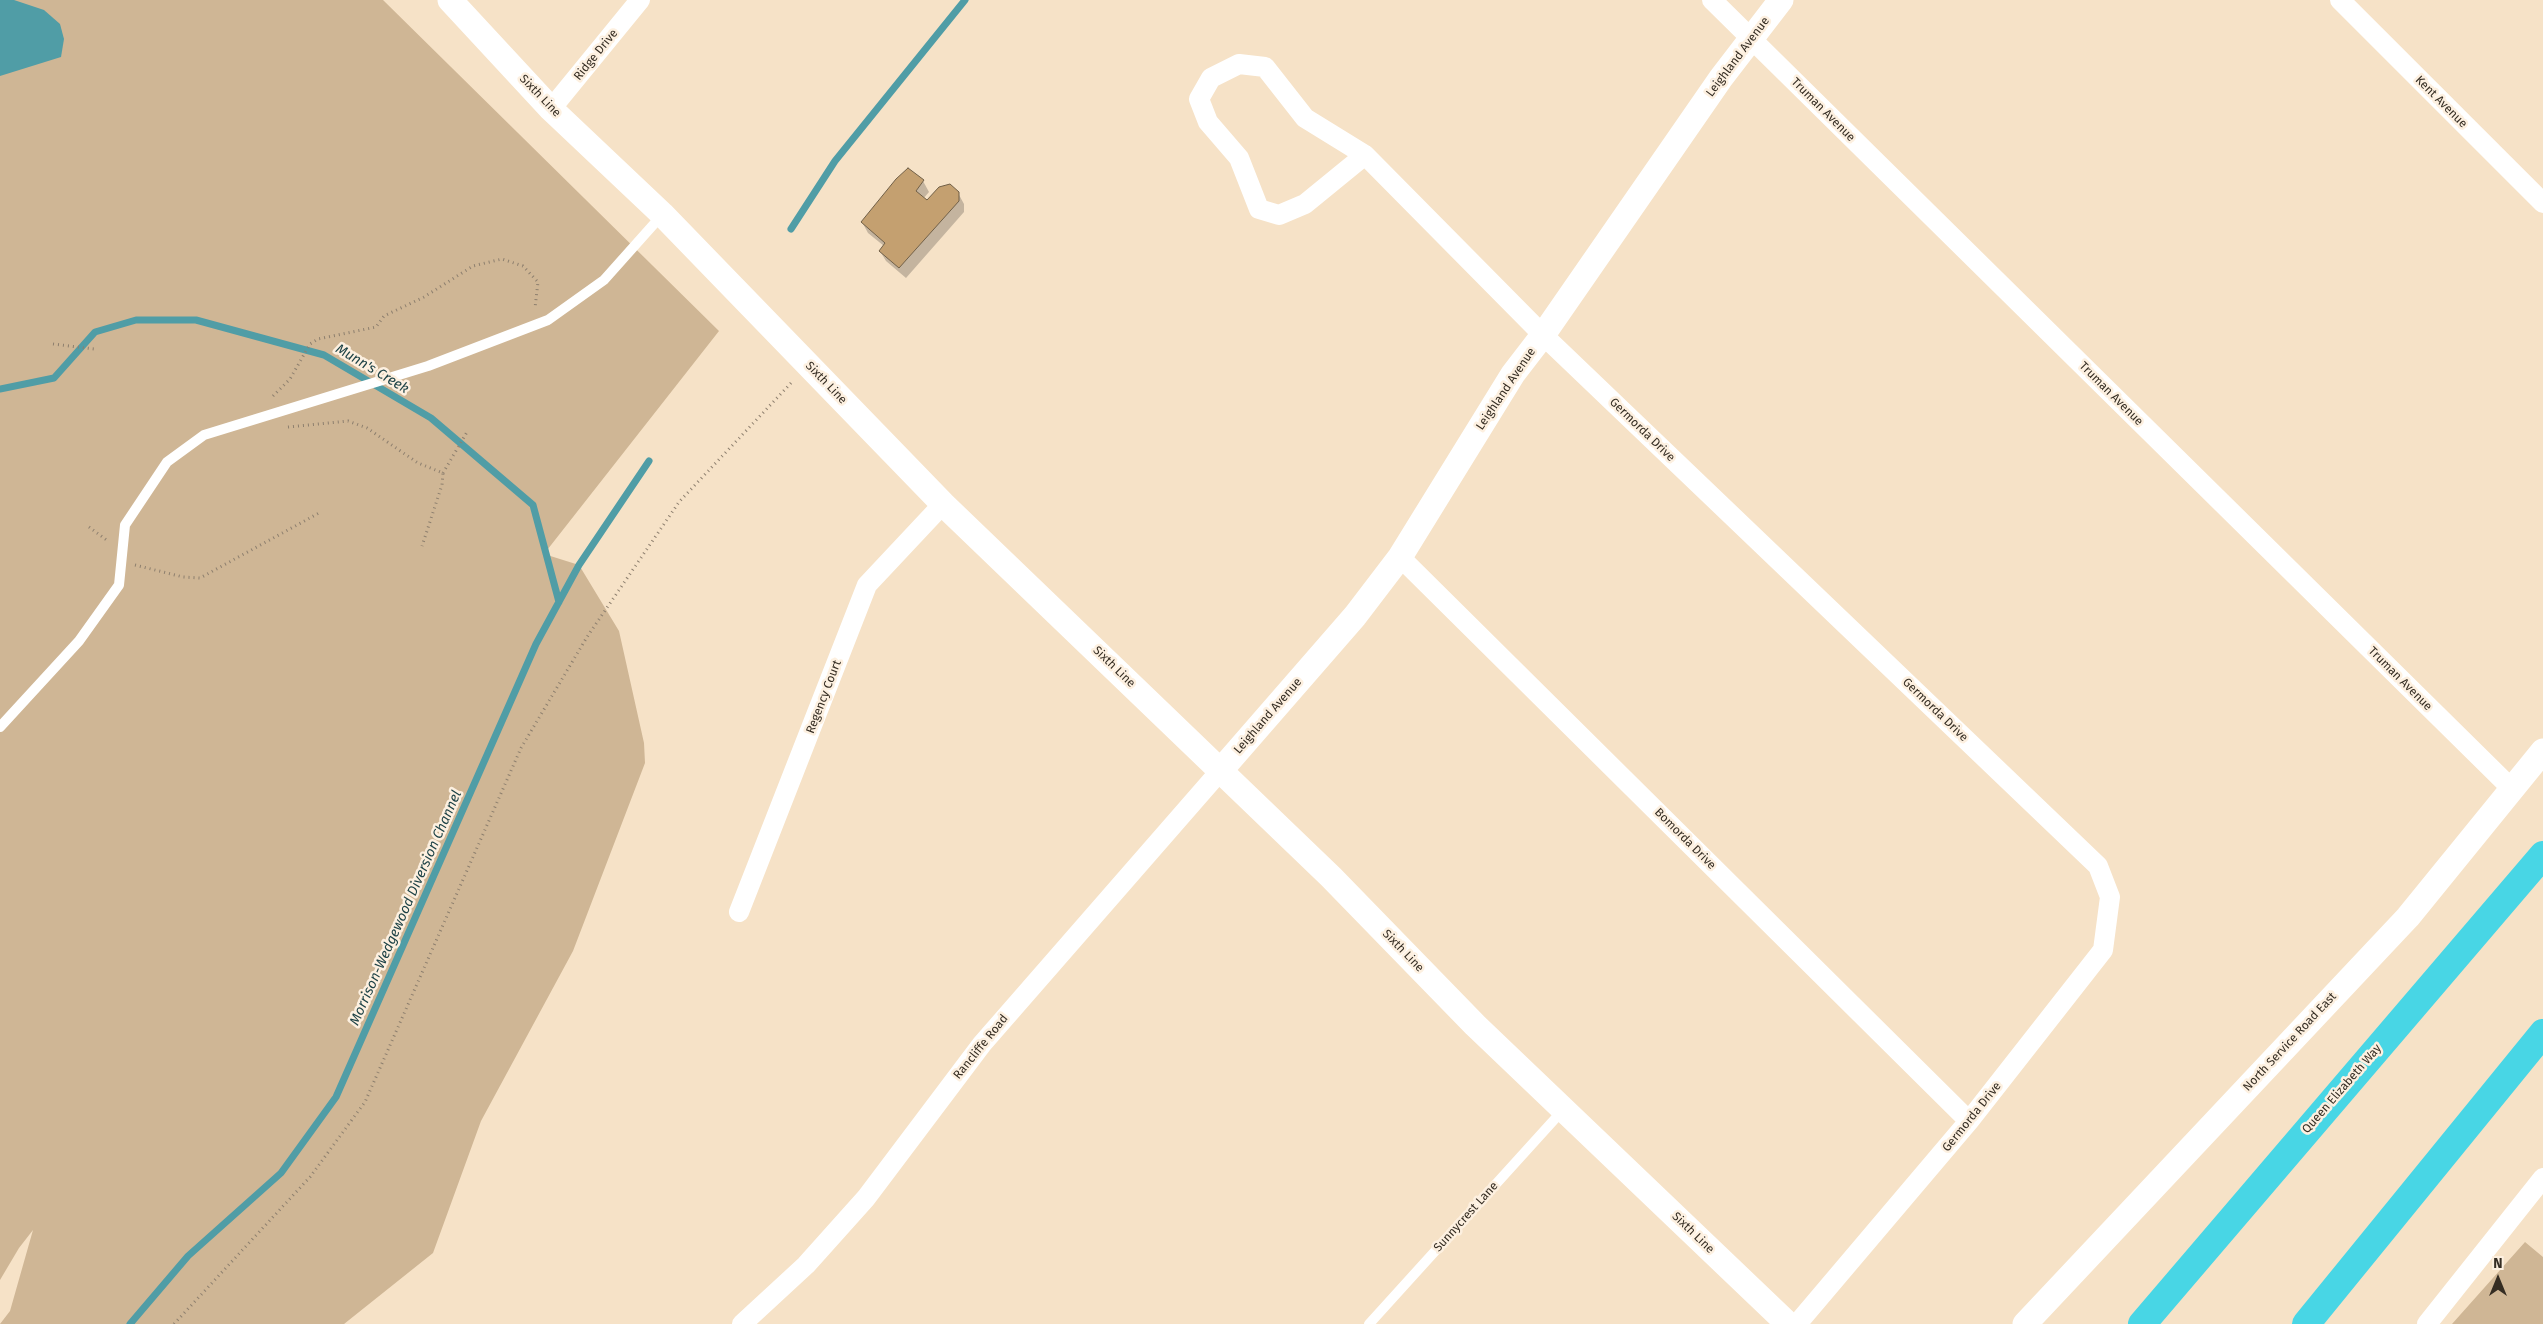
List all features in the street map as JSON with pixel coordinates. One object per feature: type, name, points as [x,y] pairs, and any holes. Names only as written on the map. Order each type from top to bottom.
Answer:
[{"type":"highway","name":"Queen Elizabeth Way","points":[[2142,1324],[2543,855]]},
{"type":"highway","points":[[2306,1324],[2543,1033]]},
{"type":"street","name":"Sixth Line","points":[[450,0],[551,109],[662,214],[943,504],[1331,877],[1475,1025],[1788,1324]]},
{"type":"street","name":"Ridge Drive","points":[[551,109],[640,0]]},
{"type":"street","name":"Truman Avenue","points":[[1712,0],[2511,788]]},
{"type":"street","name":"Leighland Avenue","points":[[1221,770],[1356,616],[1400,558],[1513,374],[1543,335],[1722,78],[1781,0]]},
{"type":"street","name":"Kent Avenue","points":[[2340,0],[2543,204]]},
{"type":"street","name":"Germorda Drive","points":[[1365,155],[1305,204],[1279,215],[1259,209],[1239,158],[1208,122],[1199,98],[1210,78],[1239,64],[1265,67],[1305,118],[1365,155],[1543,335],[2098,866],[2110,897],[2103,950],[1970,1121],[1797,1324]]},
{"type":"street","name":"Regency Court","points":[[739,912],[867,585],[943,504]]},
{"type":"street","name":"Bomorda Drive","points":[[1400,558],[1970,1121]]},
{"type":"street","name":"North Service Road East","points":[[2025,1324],[2408,917],[2543,751]]},
{"type":"street","name":"Rancliffe Road","points":[[742,1324],[806,1265],[866,1198],[982,1044],[1221,770]]},
{"type":"street","points":[[2426,1324],[2543,1178]]},
{"type":"lane","points":[[0,727],[79,641],[119,585],[126,525],[167,462],[204,435],[428,366],[548,320],[604,280],[662,214]]},
{"type":"lane","name":"Sunnycrest Lane","points":[[1369,1324],[1563,1110]]},
{"type":"path","points":[[246,422],[290,379],[310,344],[318,339],[376,327],[384,316],[424,297],[473,266],[502,259],[523,266],[538,282],[533,326]]},
{"type":"path","points":[[53,344],[94,349]]},
{"type":"path","points":[[174,1324],[310,1177],[365,1102],[521,748],[587,637],[678,502],[808,365]]},
{"type":"path","points":[[283,426],[292,427],[348,421],[367,428],[418,463],[442,473]]},
{"type":"path","points":[[422,546],[442,485],[442,473],[467,432]]},
{"type":"path","points":[[89,527],[108,541],[122,562],[183,577],[200,578],[319,513]]},
{"type":"shaded area","points":[[0,0],[383,0],[719,331],[544,554],[579,565],[619,631],[644,743],[645,763],[573,951],[481,1121],[433,1253],[344,1324],[0,1324],[10,1311],[33,1230],[19,1248],[0,1280]]},
{"type":"shaded area","points":[[2525,1242],[2543,1257],[2543,1324],[2452,1324]]},
{"type":"water","points":[[0,0],[14,0],[44,10],[60,24],[64,39],[61,57],[0,76]]},
{"type":"building","points":[[908,168],[924,180],[916,191],[927,200],[939,187],[950,184],[959,192],[959,201],[899,268],[879,251],[885,243],[861,222],[896,179]]},
{"type":"waterway","name":"Morrison-Wedgewood Diversion Channel","points":[[791,229],[835,161],[965,0]]},
{"type":"waterway","name":"Munn's Creek","points":[[0,389],[54,378],[95,332],[136,320],[196,320],[324,355],[431,418],[533,505],[559,602]]},
{"type":"waterway","name":"Morrison-Wedgewood Diversion Channel","points":[[130,1324],[188,1256],[281,1173],[336,1097],[536,644],[579,565],[649,461]]}]
